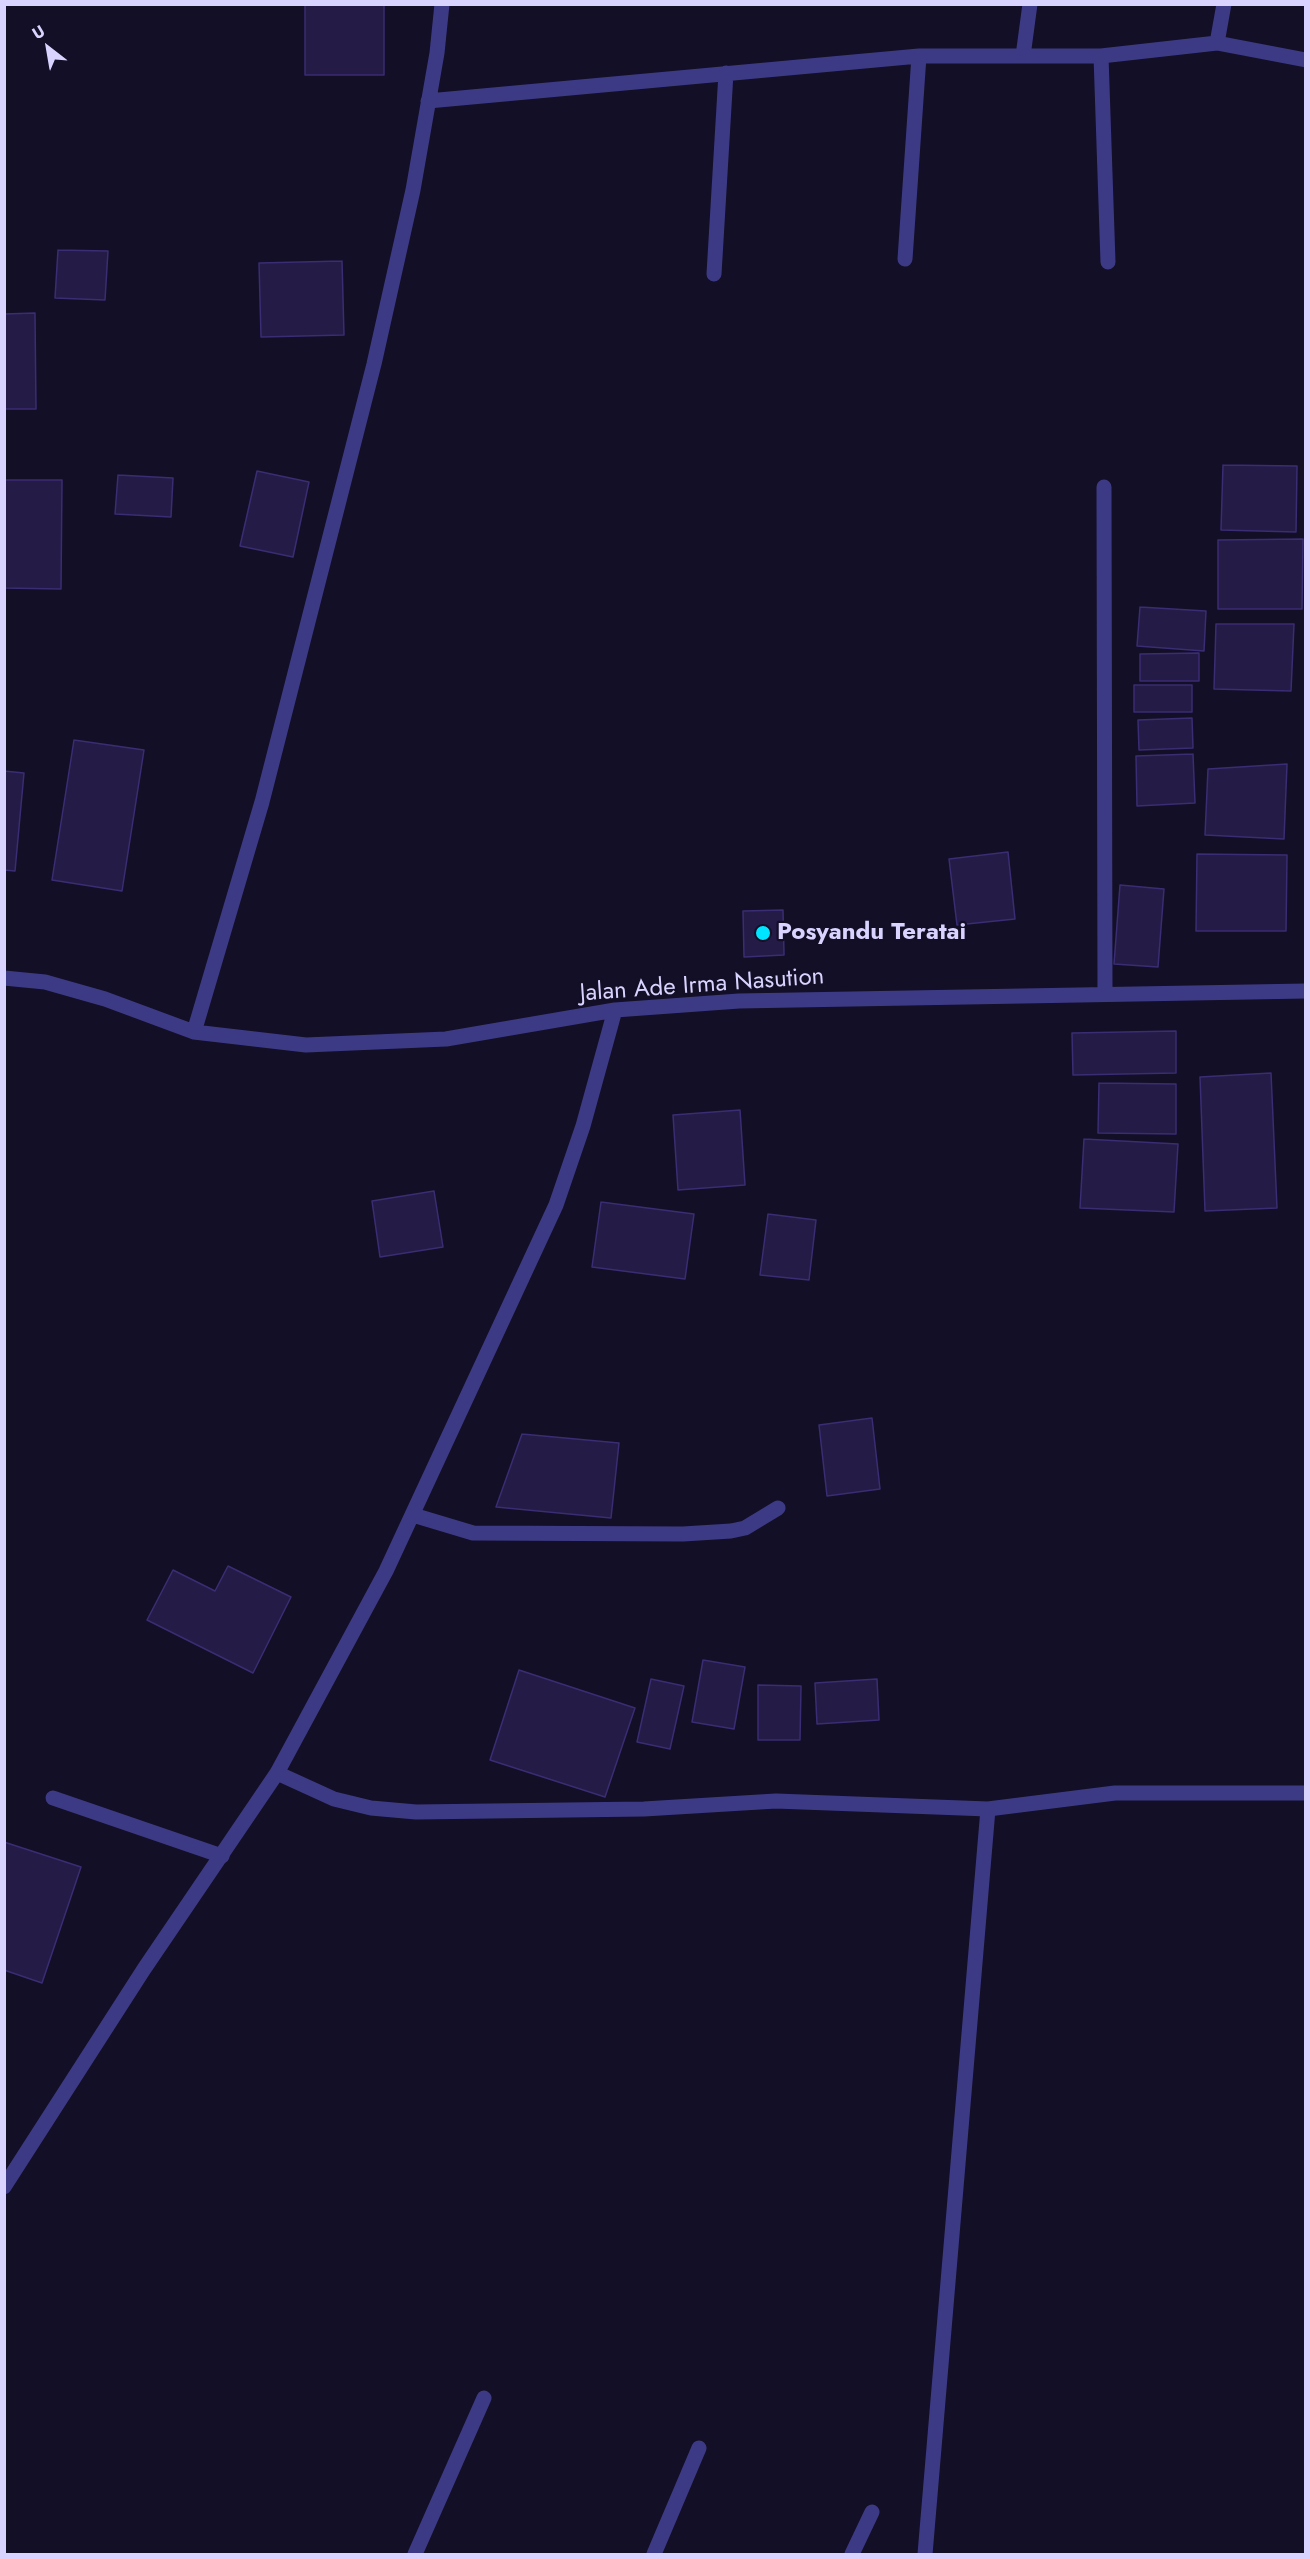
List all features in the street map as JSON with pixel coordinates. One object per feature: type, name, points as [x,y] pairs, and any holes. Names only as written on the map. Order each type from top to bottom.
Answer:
[{"type":"street","points":[[194,1032],[262,802],[374,364],[413,190],[442,4]]},
{"type":"street","points":[[1023,56],[1030,4]]},
{"type":"street","points":[[1217,44],[1224,4]]},
{"type":"street","points":[[428,100],[919,56],[1101,56],[1217,44],[1305,60]]},
{"type":"street","points":[[905,259],[919,56]]},
{"type":"street","points":[[1101,56],[1108,262]]},
{"type":"street","points":[[714,274],[726,73]]},
{"type":"street","points":[[1104,487],[1105,993]]},
{"type":"street","name":"Jalan Ade Irma Nasution","points":[[4,978],[45,981],[105,999],[194,1032],[306,1046],[446,1039],[615,1010],[739,1001],[1305,991]]},
{"type":"street","points":[[4,2187],[144,1969],[277,1773],[339,1659],[413,1515],[556,1205],[583,1126],[615,1010]]},
{"type":"street","points":[[413,1515],[473,1533],[683,1534],[731,1532],[745,1528],[778,1508]]},
{"type":"street","points":[[277,1773],[334,1799],[371,1808],[416,1812],[644,1809],[776,1801],[988,1809],[1115,1793],[1305,1793]]},
{"type":"street","points":[[52,1798],[222,1856]]},
{"type":"street","points":[[925,2554],[988,1809]]},
{"type":"street","points":[[416,2554],[484,2398]]},
{"type":"street","points":[[654,2554],[699,2448]]},
{"type":"street","points":[[852,2554],[872,2512]]},
{"type":"building","points":[[305,4],[384,4],[384,75],[305,75]]},
{"type":"building","points":[[58,250],[108,251],[105,300],[55,298]]},
{"type":"building","points":[[342,261],[344,335],[261,337],[259,263]]},
{"type":"building","points":[[35,313],[36,409],[4,409],[4,314]]},
{"type":"building","points":[[1223,465],[1297,466],[1296,532],[1221,530]]},
{"type":"building","points":[[257,471],[309,482],[293,557],[240,546]]},
{"type":"building","points":[[118,475],[173,478],[171,517],[115,514]]},
{"type":"building","points":[[4,480],[62,480],[61,589],[4,588]]},
{"type":"building","points":[[1303,539],[1302,609],[1218,609],[1218,540]]},
{"type":"building","points":[[1140,607],[1206,611],[1204,651],[1137,646]]},
{"type":"building","points":[[1216,624],[1294,624],[1291,691],[1214,689]]},
{"type":"building","points":[[1199,653],[1199,681],[1140,681],[1140,654]]},
{"type":"building","points":[[1134,685],[1192,685],[1192,712],[1134,712]]},
{"type":"building","points":[[1192,718],[1193,748],[1139,750],[1138,720]]},
{"type":"building","points":[[74,740],[144,750],[122,891],[52,880]]},
{"type":"building","points":[[1193,754],[1195,803],[1137,806],[1136,756]]},
{"type":"building","points":[[1287,764],[1284,839],[1205,835],[1208,769]]},
{"type":"building","points":[[4,771],[24,773],[15,871],[4,870]]},
{"type":"building","points":[[1008,852],[1015,919],[957,925],[949,859]]},
{"type":"building","points":[[1197,854],[1287,855],[1286,931],[1196,931]]},
{"type":"building","points":[[1120,885],[1164,889],[1158,967],[1114,964]]},
{"type":"building","name":"Posyandu Teratai","points":[[783,910],[784,955],[744,957],[743,911]]},
{"type":"building","points":[[1176,1031],[1176,1073],[1073,1075],[1072,1033]]},
{"type":"building","points":[[1271,1073],[1277,1208],[1205,1211],[1200,1077]]},
{"type":"building","points":[[1099,1083],[1176,1084],[1176,1134],[1098,1133]]},
{"type":"building","points":[[740,1110],[745,1185],[678,1190],[673,1115]]},
{"type":"building","points":[[1084,1139],[1178,1144],[1174,1212],[1080,1208]]},
{"type":"building","points":[[434,1191],[443,1247],[380,1257],[372,1201]]},
{"type":"building","points":[[601,1202],[694,1214],[685,1279],[592,1267]]},
{"type":"building","points":[[768,1214],[816,1220],[809,1280],[760,1275]]},
{"type":"building","points":[[872,1418],[880,1489],[827,1496],[819,1425]]},
{"type":"building","points":[[522,1434],[619,1443],[611,1518],[496,1507]]},
{"type":"building","points":[[228,1566],[291,1597],[253,1673],[147,1620],[173,1570],[215,1591]]},
{"type":"building","points":[[703,1660],[745,1667],[734,1729],[692,1722]]},
{"type":"building","points":[[519,1670],[635,1708],[605,1797],[490,1760]]},
{"type":"building","points":[[651,1679],[684,1686],[670,1749],[637,1742]]},
{"type":"building","points":[[877,1679],[879,1720],[817,1724],[815,1683]]},
{"type":"building","points":[[758,1685],[801,1686],[800,1740],[758,1740]]},
{"type":"building","points":[[4,1842],[81,1867],[42,1983],[4,1970]]},
{"type":"place","name":"Posyandu Teratai","points":[[763,933]]}]
